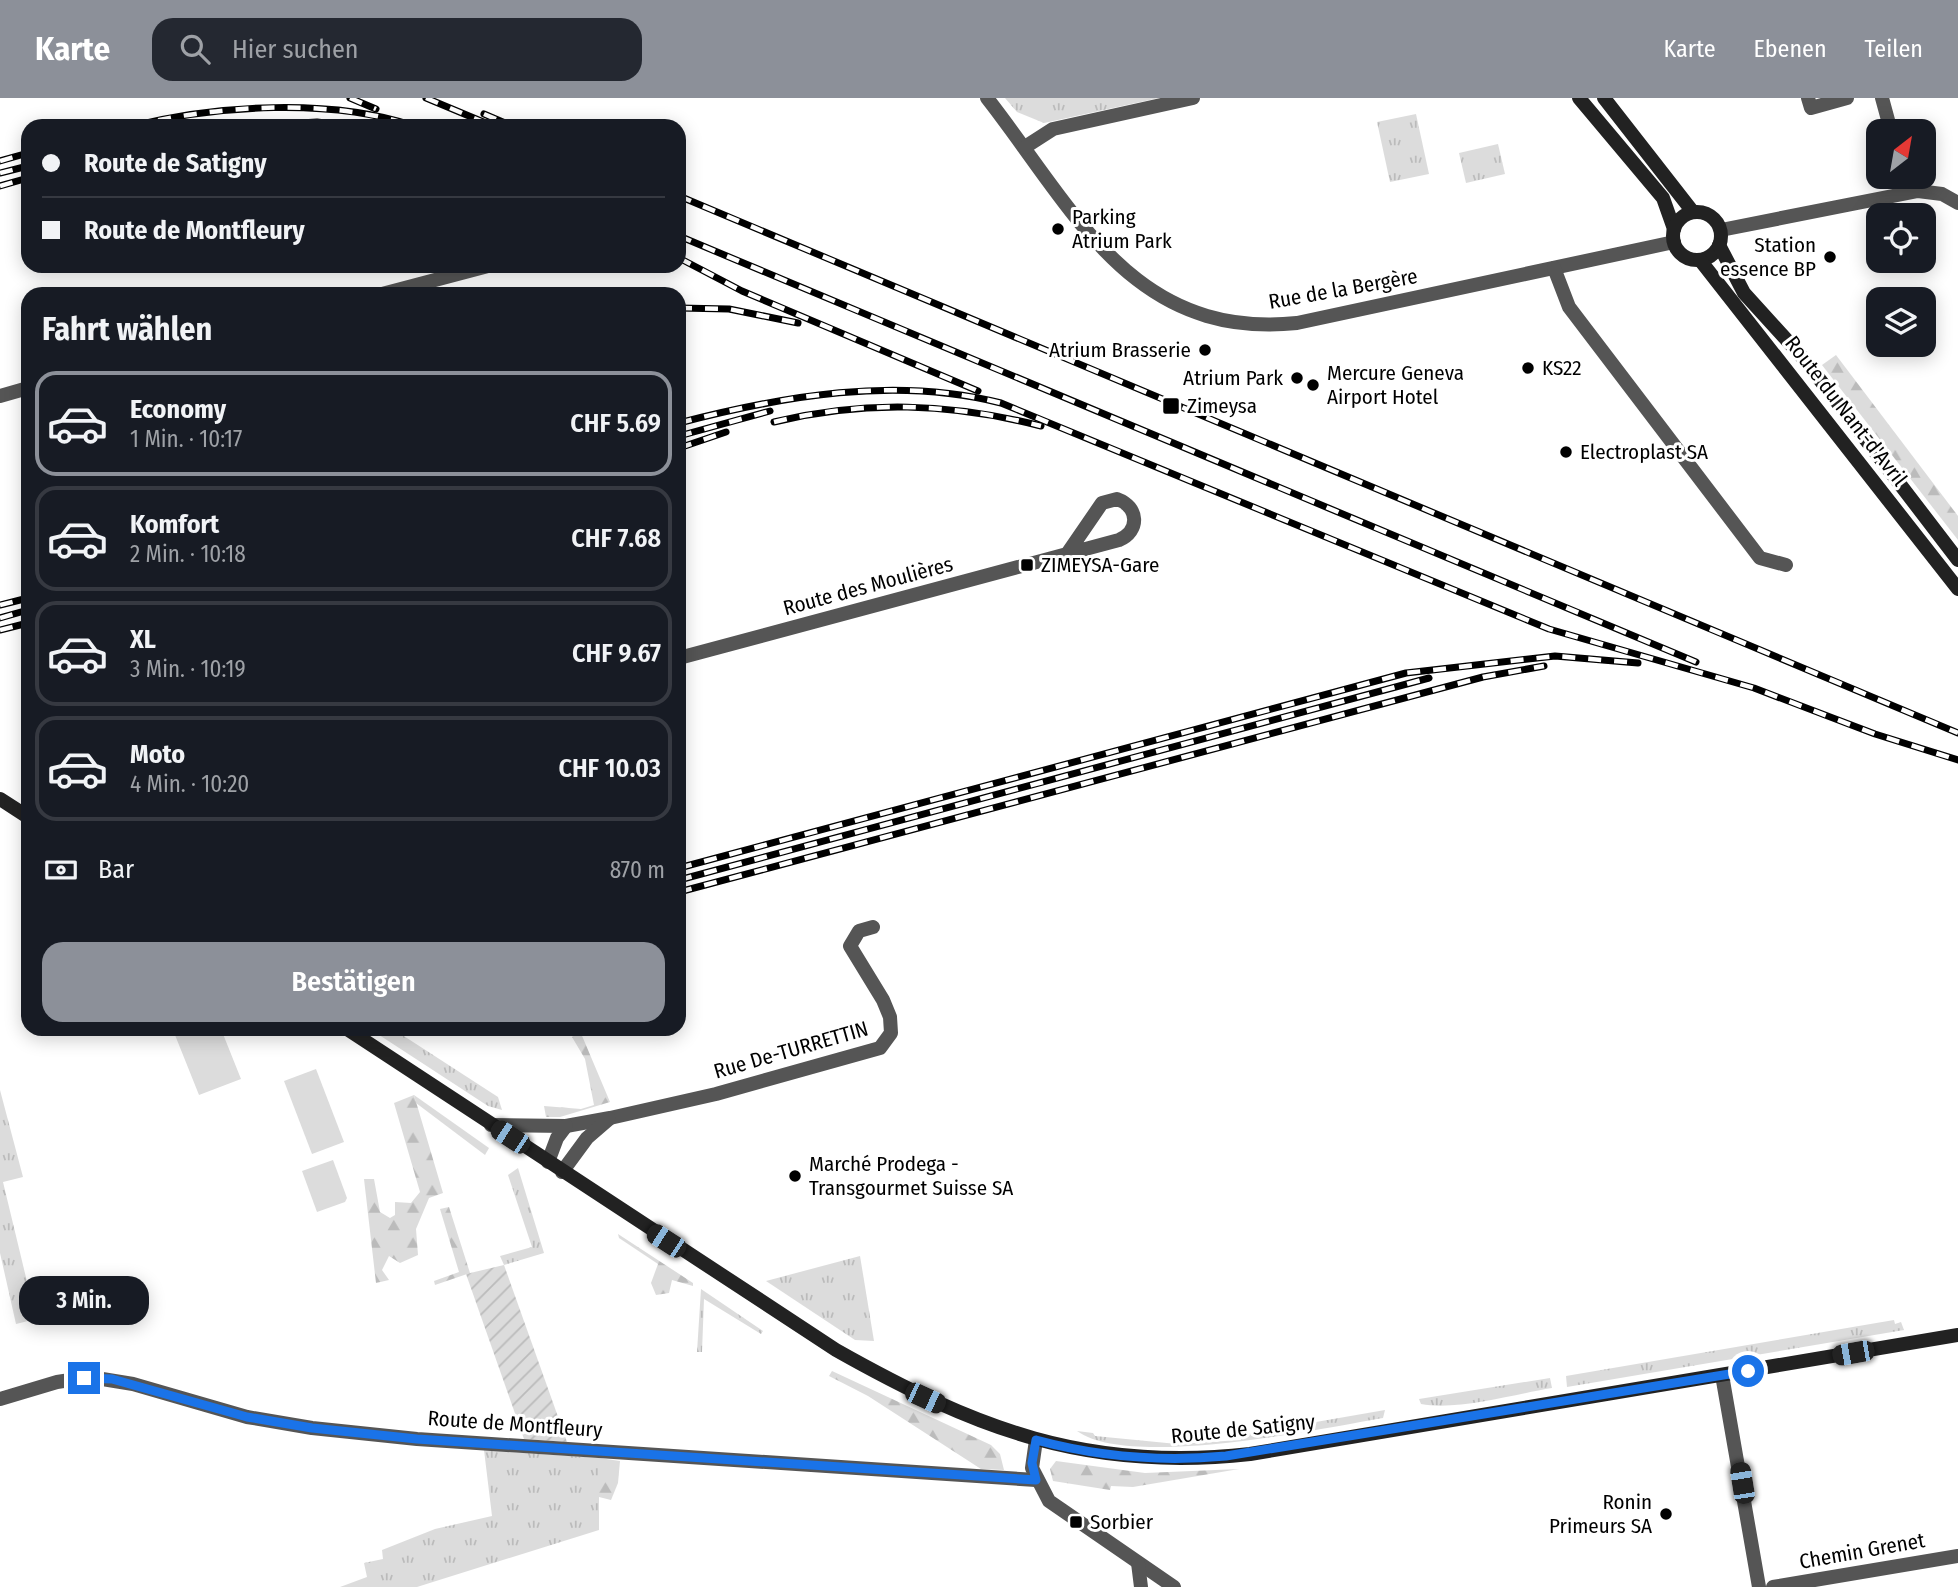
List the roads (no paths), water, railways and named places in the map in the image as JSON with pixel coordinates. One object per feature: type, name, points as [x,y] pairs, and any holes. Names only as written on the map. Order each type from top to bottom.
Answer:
[{"type":"street","name":"Rue de la Bergère","points":[[987,98],[1085,227],[1122,270],[1158,297],[1217,321],[1252,326],[1297,323],[1554,268],[1674,235]]},
{"type":"street","points":[[1026,147],[1053,129],[1193,98]]},
{"type":"street","points":[[1580,98],[1658,192],[1670,214],[1674,235],[1686,257],[1700,260],[1715,252],[1720,238],[1710,215],[1693,212],[1678,221],[1674,235]]},
{"type":"street","points":[[1604,98],[1693,212]]},
{"type":"street","points":[[1808,98],[1811,108],[1847,98]]},
{"type":"street","points":[[1882,98],[1888,119]]},
{"type":"street","points":[[1720,238],[1918,191],[1942,194],[1958,203]]},
{"type":"street","name":"Route du Nant-d'Avril","points":[[1720,238],[1744,293],[1804,359],[1958,560]]},
{"type":"street","name":"Route du Nant-d'Avril","points":[[1700,260],[1958,589]]},
{"type":"street","points":[[1554,268],[1569,307],[1760,558],[1786,565]]},
{"type":"street","points":[[445,278],[450,273]]},
{"type":"street","points":[[410,287],[463,273]]},
{"type":"street","points":[[0,396],[21,390]]},
{"type":"street","name":"Route des Moulières","points":[[686,657],[1067,554],[1126,537],[1135,523],[1131,507],[1117,499],[1102,503],[1067,554]]},
{"type":"street","points":[[0,799],[21,812]]},
{"type":"street","points":[[13,807],[21,809]]},
{"type":"street","name":"Rue De-TURRETTIN","points":[[491,1125],[566,1126],[610,1118],[716,1094],[886,1044],[891,1033],[890,1017],[850,946],[859,931],[873,927]]},
{"type":"street","name":"Route de Satigny","points":[[358,1036],[836,1350],[949,1409],[1036,1440],[1096,1453],[1140,1458],[1226,1456],[1958,1335]]},
{"type":"street","name":"Rue De-TURRETTIN","points":[[562,1172],[587,1138],[610,1118]]},
{"type":"street","points":[[548,1162],[557,1138],[566,1126]]},
{"type":"street","points":[[1722,1375],[1759,1587]]},
{"type":"street","name":"Route de Montfleury","points":[[0,1399],[57,1382],[90,1377],[133,1384],[247,1417],[312,1428],[417,1439],[1036,1480]]},
{"type":"street","points":[[1036,1440],[1032,1463],[1043,1494],[1063,1513],[1174,1587]]},
{"type":"street","name":"Chemin Grenet","points":[[1773,1587],[1958,1556]]},
{"type":"street","points":[[1138,1563],[1141,1587]]},
{"type":"railway","points":[[350,98],[376,109]]},
{"type":"railway","points":[[426,98],[476,119]]},
{"type":"railway","points":[[166,119],[237,109],[274,108],[347,111],[389,119]]},
{"type":"railway","points":[[484,114],[496,119]]},
{"type":"railway","points":[[0,161],[21,155]]},
{"type":"railway","points":[[0,173],[21,168]]},
{"type":"railway","points":[[0,186],[21,180]]},
{"type":"railway","points":[[686,199],[1958,733]]},
{"type":"railway","points":[[686,239],[1696,662]]},
{"type":"railway","points":[[686,262],[742,291],[978,391]]},
{"type":"railway","points":[[686,308],[729,309],[798,323]]},
{"type":"railway","points":[[686,421],[799,398],[880,390],[961,395],[1001,403],[1549,629],[1754,688],[1875,734],[1958,760]]},
{"type":"railway","points":[[774,422],[841,410],[908,407],[974,413],[1041,426]]},
{"type":"railway","points":[[686,434],[770,411]]},
{"type":"railway","points":[[686,446],[726,432]]},
{"type":"railway","points":[[0,605],[21,600]]},
{"type":"railway","points":[[0,618],[21,612]]},
{"type":"railway","points":[[0,630],[21,625]]},
{"type":"railway","points":[[686,866],[1406,673],[1555,656],[1638,663]]},
{"type":"railway","points":[[686,890],[1483,677],[1544,666]]},
{"type":"railway","points":[[686,878],[1429,678]]},
{"type":"place","name":"Parking Atrium Park","points":[[1058,229]]},
{"type":"place","name":"Station essence BP","points":[[1830,257]]},
{"type":"place","name":"Atrium Brasserie","points":[[1205,350]]},
{"type":"place","name":"KS22","points":[[1528,368]]},
{"type":"place","name":"Atrium Park","points":[[1297,378]]},
{"type":"place","name":"Mercure Geneva Airport Hotel","points":[[1313,385]]},
{"type":"place","name":"Zimeysa","points":[[1171,406]]},
{"type":"place","name":"Electroplast SA","points":[[1566,452]]},
{"type":"place","name":"ZIMEYSA-Gare","points":[[1027,565]]},
{"type":"place","name":"Marché Prodega - Transgourmet Suisse SA","points":[[795,1176]]},
{"type":"place","name":"Ronin Primeurs SA","points":[[1666,1514]]},
{"type":"place","name":"Sorbier","points":[[1076,1522]]}]
